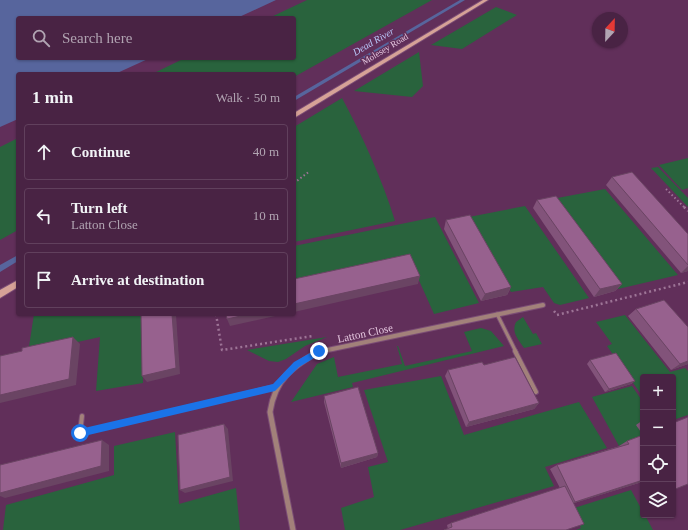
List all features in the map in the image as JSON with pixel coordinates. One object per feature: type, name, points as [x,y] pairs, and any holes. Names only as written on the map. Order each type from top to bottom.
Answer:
[{"type":"street","name":"Molesey Road","points":[[296,115],[486,0]]},
{"type":"street","points":[[0,294],[16,284]]},
{"type":"street","name":"Latton Close","points":[[275,387],[297,365],[319,351],[543,305]]},
{"type":"street","points":[[275,387],[271,399],[270,412],[293,530]]},
{"type":"lane","points":[[496,314],[536,392]]},
{"type":"lane","points":[[82,416],[80,433],[275,387]]},
{"type":"path","points":[[296,181],[310,171]]},
{"type":"path","points":[[666,189],[688,211]]},
{"type":"path","points":[[543,305],[549,304],[557,315],[688,282]]},
{"type":"path","points":[[216,316],[222,350],[316,336]]},
{"type":"green space","points":[[307,0],[432,0],[296,76],[296,72],[156,72],[181,60],[296,60],[296,16],[273,16]]},
{"type":"green space","points":[[496,7],[517,15],[462,49],[431,45]]},
{"type":"green space","points":[[419,52],[423,86],[412,97],[354,91]]},
{"type":"green space","points":[[342,98],[372,158],[395,221],[296,242],[296,126]]},
{"type":"green space","points":[[16,139],[16,231],[0,240],[0,147]]},
{"type":"green space","points":[[688,158],[688,188],[682,190],[659,165]]},
{"type":"green space","points":[[658,167],[688,198],[688,207],[651,168]]},
{"type":"green space","points":[[605,189],[678,275],[618,289],[552,199]]},
{"type":"green space","points":[[525,206],[589,298],[560,305],[554,303],[543,287],[511,292],[469,217]]},
{"type":"green space","points":[[435,217],[479,303],[434,314],[409,258],[296,284],[296,246]]},
{"type":"green space","points":[[625,315],[670,372],[685,368],[688,371],[688,415],[676,419],[676,374],[640,374],[640,393],[607,346],[612,344],[596,322]]},
{"type":"green space","points":[[34,316],[141,316],[143,383],[96,391],[100,337],[28,353]]},
{"type":"green space","points":[[523,317],[533,334],[536,333],[542,344],[524,348],[514,329],[516,322]]},
{"type":"green space","points":[[481,328],[491,331],[504,346],[352,383],[353,387],[291,402],[317,364],[334,357],[338,377],[402,364],[397,346],[405,366],[472,351],[464,332]]},
{"type":"green space","points":[[327,337],[305,346],[286,359],[278,362],[269,361],[247,350]]},
{"type":"green space","points":[[441,376],[464,435],[579,402],[607,448],[545,467],[554,486],[400,530],[345,530],[341,508],[374,497],[368,467],[388,462],[364,390]]},
{"type":"green space","points":[[632,386],[640,398],[640,438],[619,446],[592,397]]},
{"type":"green space","points":[[175,432],[179,504],[236,488],[240,530],[3,530],[6,505],[114,475],[114,446]]},
{"type":"green space","points":[[631,490],[640,506],[640,518],[647,518],[653,530],[576,530],[581,528],[571,509]]},
{"type":"water","points":[[0,0],[276,0],[241,16],[16,16],[16,60],[146,60],[119,72],[16,72],[16,120],[0,127]]},
{"type":"building","points":[[632,172],[688,234],[688,265],[612,177]]},
{"type":"building","points":[[556,196],[622,284],[600,289],[537,200]]},
{"type":"building","points":[[470,215],[511,287],[485,294],[446,220]]},
{"type":"building","points":[[410,254],[420,276],[296,304],[296,279]]},
{"type":"building","points":[[664,300],[688,327],[688,361],[680,364],[636,309]]},
{"type":"building","points":[[141,316],[172,316],[176,368],[142,376]]},
{"type":"building","points":[[226,316],[241,316],[227,319]]},
{"type":"building","points":[[73,337],[69,379],[0,395],[0,356],[22,351],[22,348]]},
{"type":"building","points":[[616,353],[635,381],[609,389],[590,360]]},
{"type":"building","points":[[515,357],[539,403],[469,422],[448,370],[482,362],[484,365]]},
{"type":"building","points":[[358,387],[378,453],[341,463],[324,396]]},
{"type":"building","points":[[688,417],[688,484],[676,489],[676,446],[676,422]]},
{"type":"building","points":[[224,424],[230,477],[180,490],[178,435]]},
{"type":"building","points":[[640,436],[640,481],[575,502],[557,465],[629,444],[627,441]]},
{"type":"building","points":[[102,440],[101,466],[0,493],[0,465]]},
{"type":"building","points":[[565,486],[584,524],[566,530],[444,530],[452,527],[451,523]]},
{"type":"waterway","name":"Dead River","points":[[296,98],[463,0]]},
{"type":"waterway","name":"Dead River","points":[[0,269],[16,259]]},
{"type":"route","points":[[80,433],[275,387],[297,365],[319,351]]}]
